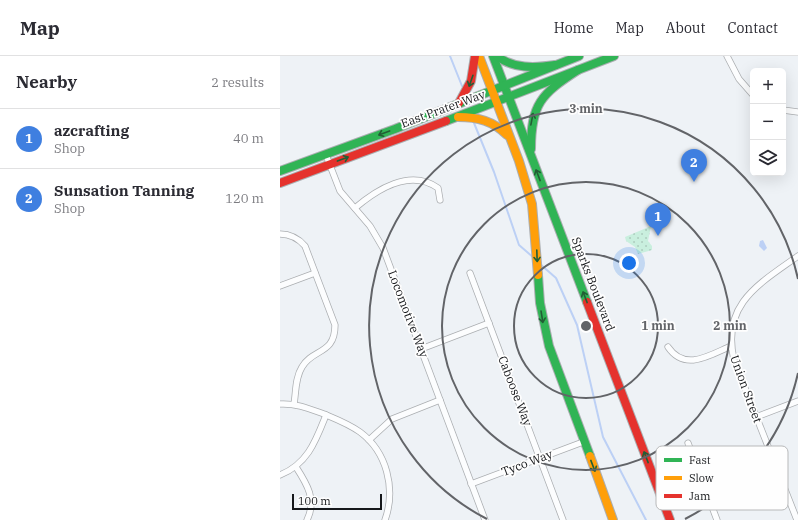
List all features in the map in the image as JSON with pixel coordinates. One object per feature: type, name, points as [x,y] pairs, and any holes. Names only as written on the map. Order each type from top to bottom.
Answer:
[{"type":"main road","points":[[459,103],[471,82],[475,69],[475,56]]},
{"type":"main road","points":[[479,56],[511,139],[528,189],[536,235],[538,278],[543,319],[549,346],[613,520]]},
{"type":"main road","name":"Sparks Boulevard","points":[[493,56],[656,483]]},
{"type":"main road","points":[[497,56],[504,62],[531,68],[555,65]]},
{"type":"main road","name":"East Prater Way","points":[[280,171],[326,155],[579,56]]},
{"type":"main road","name":"East Prater Way","points":[[280,183],[458,117],[614,56]]},
{"type":"main road","points":[[532,158],[530,130],[535,108],[547,92],[578,70]]},
{"type":"main road","points":[[458,117],[470,116],[491,122],[502,129],[511,139]]},
{"type":"main road","name":"Sparks Boulevard","points":[[666,510],[670,520]]},
{"type":"street","points":[[727,56],[739,79],[750,91]]},
{"type":"street","points":[[786,110],[798,112]]},
{"type":"street","name":"Locomotive Way","points":[[326,155],[340,192],[370,226],[383,248],[485,520]]},
{"type":"street","points":[[355,208],[375,192],[384,187],[407,181],[422,181],[433,184],[438,188],[440,200]]},
{"type":"street","points":[[280,234],[287,234],[301,241],[308,252],[333,319],[334,332],[331,343],[327,348],[310,358],[301,368],[294,404]]},
{"type":"street","name":"Union Street","points":[[767,446],[734,360],[731,346],[733,323],[745,297],[760,283],[798,256]]},
{"type":"street","points":[[280,286],[316,273]]},
{"type":"street","name":"Caboose Way","points":[[470,273],[563,520]]},
{"type":"street","points":[[421,349],[489,323]]},
{"type":"street","points":[[668,347],[681,359],[694,361],[731,346]]},
{"type":"street","points":[[369,440],[392,420],[440,400]]},
{"type":"street","points":[[756,417],[798,401]]},
{"type":"street","points":[[280,404],[294,404],[326,415],[351,426],[369,440],[380,456],[388,476],[390,497],[385,520]]},
{"type":"street","points":[[280,475],[296,467],[308,454],[326,415]]},
{"type":"street","name":"Tyco Way","points":[[471,484],[584,442]]},
{"type":"street","points":[[296,467],[311,493],[311,507],[307,520]]},
{"type":"street","name":"Union Street","points":[[788,499],[796,520]]},
{"type":"street","points":[[713,510],[717,520]]},
{"type":"green space","points":[[651,226],[648,241],[652,246],[652,250],[638,254],[635,247],[626,241],[625,237]]},
{"type":"water","points":[[763,240],[767,248],[764,251],[759,246],[760,241]]},
{"type":"waterway","points":[[450,56],[462,86]]},
{"type":"waterway","points":[[474,123],[494,172],[519,245],[534,258]]},
{"type":"waterway","points":[[540,264],[556,278],[577,325],[603,437],[646,520]]},
{"type":"traffic: fast","points":[[493,56],[587,302]]},
{"type":"traffic: fast","points":[[497,56],[517,65],[532,67],[555,65]]},
{"type":"traffic: fast","points":[[280,171],[395,129],[579,56]]},
{"type":"traffic: fast","points":[[446,121],[614,56]]},
{"type":"traffic: fast","points":[[531,149],[533,121],[541,102],[555,86],[578,70]]},
{"type":"traffic: fast","points":[[538,275],[540,303],[549,346],[590,456]]},
{"type":"traffic: slow","points":[[479,56],[519,161],[532,204],[538,275]]},
{"type":"traffic: slow","points":[[458,117],[479,119],[491,123],[507,135]]},
{"type":"traffic: slow","points":[[590,456],[613,520]]},
{"type":"traffic: jam","points":[[459,103],[471,81],[475,56]]},
{"type":"traffic: jam","points":[[280,183],[446,121]]},
{"type":"traffic: jam","points":[[587,302],[656,483]]},
{"type":"traffic: jam","points":[[666,510],[670,520]]},
{"type":"place","name":"Sunsation Tanning","points":[[694,182]]},
{"type":"place","name":"azcrafting","points":[[658,236]]}]
